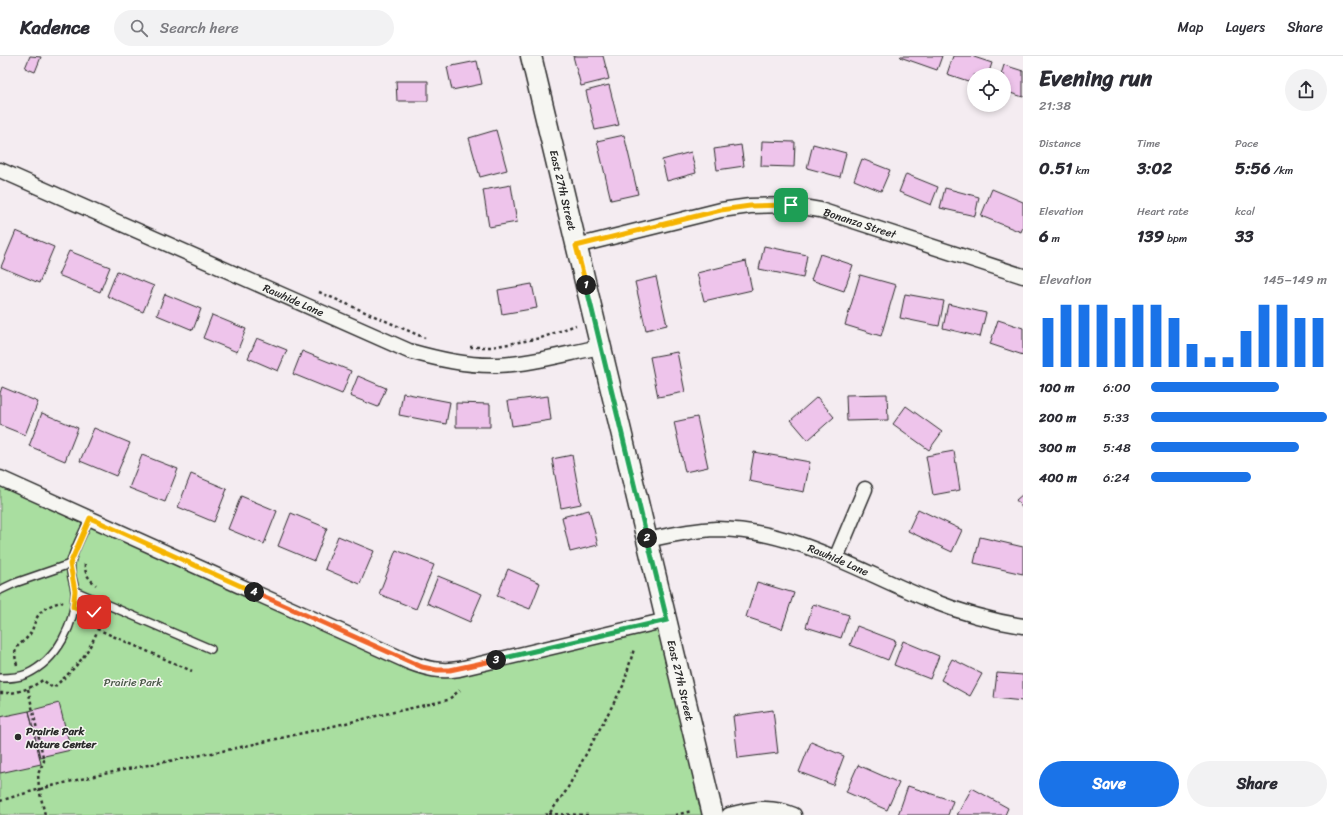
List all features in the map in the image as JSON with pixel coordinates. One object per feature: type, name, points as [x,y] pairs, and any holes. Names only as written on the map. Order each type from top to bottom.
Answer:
[{"type":"street","name":"East 27th Street","points":[[531,56],[713,815]]},
{"type":"street","name":"Rawhide Lane","points":[[0,170],[409,351],[444,361],[480,365],[498,365],[601,347]]},
{"type":"street","name":"Bonanza Street","points":[[576,246],[721,210],[750,206],[791,205],[820,210],[1023,276]]},
{"type":"street","points":[[0,478],[422,667],[437,670],[459,669],[667,620]]},
{"type":"street","points":[[836,558],[865,489]]},
{"type":"street","name":"Rawhide Lane","points":[[647,540],[685,532],[716,529],[775,537],[836,558],[930,600],[968,614],[1023,626]]},
{"type":"street","points":[[729,815],[752,809],[769,808],[794,815]]},
{"type":"lane","points":[[0,678],[13,678],[26,675],[51,656],[61,642],[68,628],[75,591],[70,564],[90,518]]},
{"type":"lane","points":[[0,590],[15,583],[70,564]]},
{"type":"lane","points":[[75,591],[211,649]]},
{"type":"path","points":[[312,289],[429,339]]},
{"type":"path","points":[[464,346],[492,347],[541,338],[576,325]]},
{"type":"path","points":[[86,558],[84,569],[91,581],[96,585]]},
{"type":"path","points":[[0,693],[9,694],[24,691],[43,680],[53,688],[75,668],[82,659],[102,617],[98,613],[94,612],[88,615],[61,602],[48,606],[38,615],[34,622],[32,632],[18,646],[15,652],[15,660],[24,691]]},
{"type":"path","points":[[97,629],[192,671]]},
{"type":"path","points":[[547,814],[566,791],[623,686],[634,649]]},
{"type":"path","points":[[28,689],[44,761],[38,774],[39,789],[45,815]]},
{"type":"path","points":[[0,801],[39,789],[110,772],[228,749],[448,700],[460,690]]},
{"type":"path","points":[[675,815],[692,811]]},
{"type":"path","points":[[547,814],[588,815]]},
{"type":"green space","name":"Prairie Park","points":[[0,478],[437,671],[667,620],[713,815],[0,815]]},
{"type":"building","points":[[30,56],[41,57],[35,72],[25,68]]},
{"type":"building","points":[[573,56],[603,56],[609,79],[581,86]]},
{"type":"building","points":[[942,56],[937,70],[900,57]]},
{"type":"building","points":[[953,56],[971,56],[992,63],[990,68],[967,68],[967,81],[947,74]]},
{"type":"building","points":[[477,61],[482,84],[452,90],[447,67]]},
{"type":"building","points":[[1004,65],[1023,71],[1023,97],[1011,93],[1011,68],[1003,68]]},
{"type":"building","points":[[396,81],[428,81],[428,101],[397,101]]},
{"type":"building","points":[[609,85],[619,125],[595,130],[586,91]]},
{"type":"building","points":[[496,130],[507,170],[480,177],[469,138]]},
{"type":"building","points":[[624,135],[638,194],[611,200],[597,141]]},
{"type":"building","points":[[762,141],[795,142],[794,167],[761,166]]},
{"type":"building","points":[[813,144],[846,153],[840,177],[807,168]]},
{"type":"building","points":[[741,145],[744,166],[717,170],[714,149]]},
{"type":"building","points":[[691,152],[696,173],[667,181],[662,160]]},
{"type":"building","points":[[862,159],[890,170],[881,191],[854,180]]},
{"type":"building","points":[[906,174],[938,187],[931,205],[899,192]]},
{"type":"building","points":[[511,185],[517,222],[489,227],[483,190]]},
{"type":"building","points":[[945,188],[979,197],[975,216],[940,208]]},
{"type":"building","points":[[992,189],[1023,202],[1023,227],[1021,232],[981,216]]},
{"type":"building","points":[[16,231],[54,247],[39,283],[1,267]]},
{"type":"building","points":[[764,246],[807,255],[803,278],[759,269]]},
{"type":"building","points":[[69,251],[110,267],[100,292],[58,275]]},
{"type":"building","points":[[820,254],[853,265],[844,291],[811,280]]},
{"type":"building","points":[[746,261],[752,290],[704,301],[697,273]]},
{"type":"building","points":[[117,271],[154,286],[143,312],[107,296]]},
{"type":"building","points":[[860,275],[896,285],[881,336],[845,325]]},
{"type":"building","points":[[656,277],[667,325],[646,330],[635,282]]},
{"type":"building","points":[[532,284],[537,308],[502,314],[498,290]]},
{"type":"building","points":[[165,294],[201,309],[193,330],[157,315]]},
{"type":"building","points":[[905,294],[944,301],[939,326],[900,318]]},
{"type":"building","points":[[948,304],[986,313],[980,337],[943,328]]},
{"type":"building","points":[[212,315],[246,329],[237,352],[203,338]]},
{"type":"building","points":[[998,320],[1023,328],[1023,355],[990,344]]},
{"type":"building","points":[[257,338],[287,350],[278,371],[248,358]]},
{"type":"building","points":[[302,351],[351,371],[342,394],[293,374]]},
{"type":"building","points":[[677,352],[685,392],[658,397],[650,357]]},
{"type":"building","points":[[358,376],[386,388],[378,407],[350,396]]},
{"type":"building","points":[[2,387],[38,402],[25,435],[0,425],[0,393]]},
{"type":"building","points":[[403,393],[450,402],[446,424],[399,415]]},
{"type":"building","points":[[887,394],[888,420],[847,421],[846,395]]},
{"type":"building","points":[[548,396],[551,420],[512,426],[508,401]]},
{"type":"building","points":[[817,397],[834,417],[808,440],[791,420]]},
{"type":"building","points":[[456,403],[490,404],[490,427],[456,427]]},
{"type":"building","points":[[906,406],[942,432],[929,450],[893,424]]},
{"type":"building","points":[[42,413],[78,428],[65,461],[29,446]]},
{"type":"building","points":[[697,417],[708,467],[685,472],[674,422]]},
{"type":"building","points":[[94,428],[130,443],[116,476],[80,461]]},
{"type":"building","points":[[954,451],[960,490],[933,495],[926,456]]},
{"type":"building","points":[[754,452],[810,462],[804,492],[749,481]]},
{"type":"building","points":[[142,455],[178,469],[165,502],[129,488]]},
{"type":"building","points":[[572,455],[581,504],[561,508],[552,459]]},
{"type":"building","points":[[191,474],[227,489],[214,522],[178,507]]},
{"type":"building","points":[[1023,494],[1023,509],[1016,500]]},
{"type":"building","points":[[241,496],[277,511],[264,544],[228,529]]},
{"type":"building","points":[[918,509],[962,530],[952,552],[908,531]]},
{"type":"building","points":[[589,510],[598,545],[570,552],[562,517]]},
{"type":"building","points":[[291,513],[327,528],[314,561],[278,546]]},
{"type":"building","points":[[338,536],[374,551],[360,584],[325,569]]},
{"type":"building","points":[[980,537],[1023,547],[1023,574],[974,563]]},
{"type":"building","points":[[396,550],[434,565],[416,609],[379,594]]},
{"type":"building","points":[[508,569],[540,583],[530,609],[497,596]]},
{"type":"building","points":[[438,576],[482,594],[470,622],[427,603]]},
{"type":"building","points":[[757,582],[794,593],[782,629],[746,617]]},
{"type":"building","points":[[813,604],[849,615],[841,638],[806,627]]},
{"type":"building","points":[[857,626],[896,641],[888,660],[850,645]]},
{"type":"building","points":[[903,641],[939,656],[930,679],[894,665]]},
{"type":"building","points":[[952,659],[982,674],[970,696],[941,680]]},
{"type":"building","points":[[997,673],[1023,675],[1023,701],[994,698]]},
{"type":"building","points":[[59,703],[71,750],[40,757],[29,711]]},
{"type":"building","points":[[773,710],[778,753],[738,758],[733,716]]},
{"type":"building","name":"Prairie Park Nature Center","points":[[29,711],[41,764],[0,773],[0,717]]},
{"type":"building","points":[[811,742],[844,756],[833,785],[799,772]]},
{"type":"building","points":[[858,765],[899,783],[887,810],[846,792]]},
{"type":"building","points":[[908,786],[953,801],[948,815],[898,815]]},
{"type":"building","points":[[972,788],[1008,808],[1005,815],[957,815]]},
{"type":"place","name":"Prairie Park Nature Center","points":[[18,737]]},
{"type":"route","points":[[94,612],[88,615],[73,607],[75,591],[70,564],[90,518],[409,662],[422,667],[437,670],[459,669],[667,620],[576,246],[721,210],[768,204],[791,205]]}]
